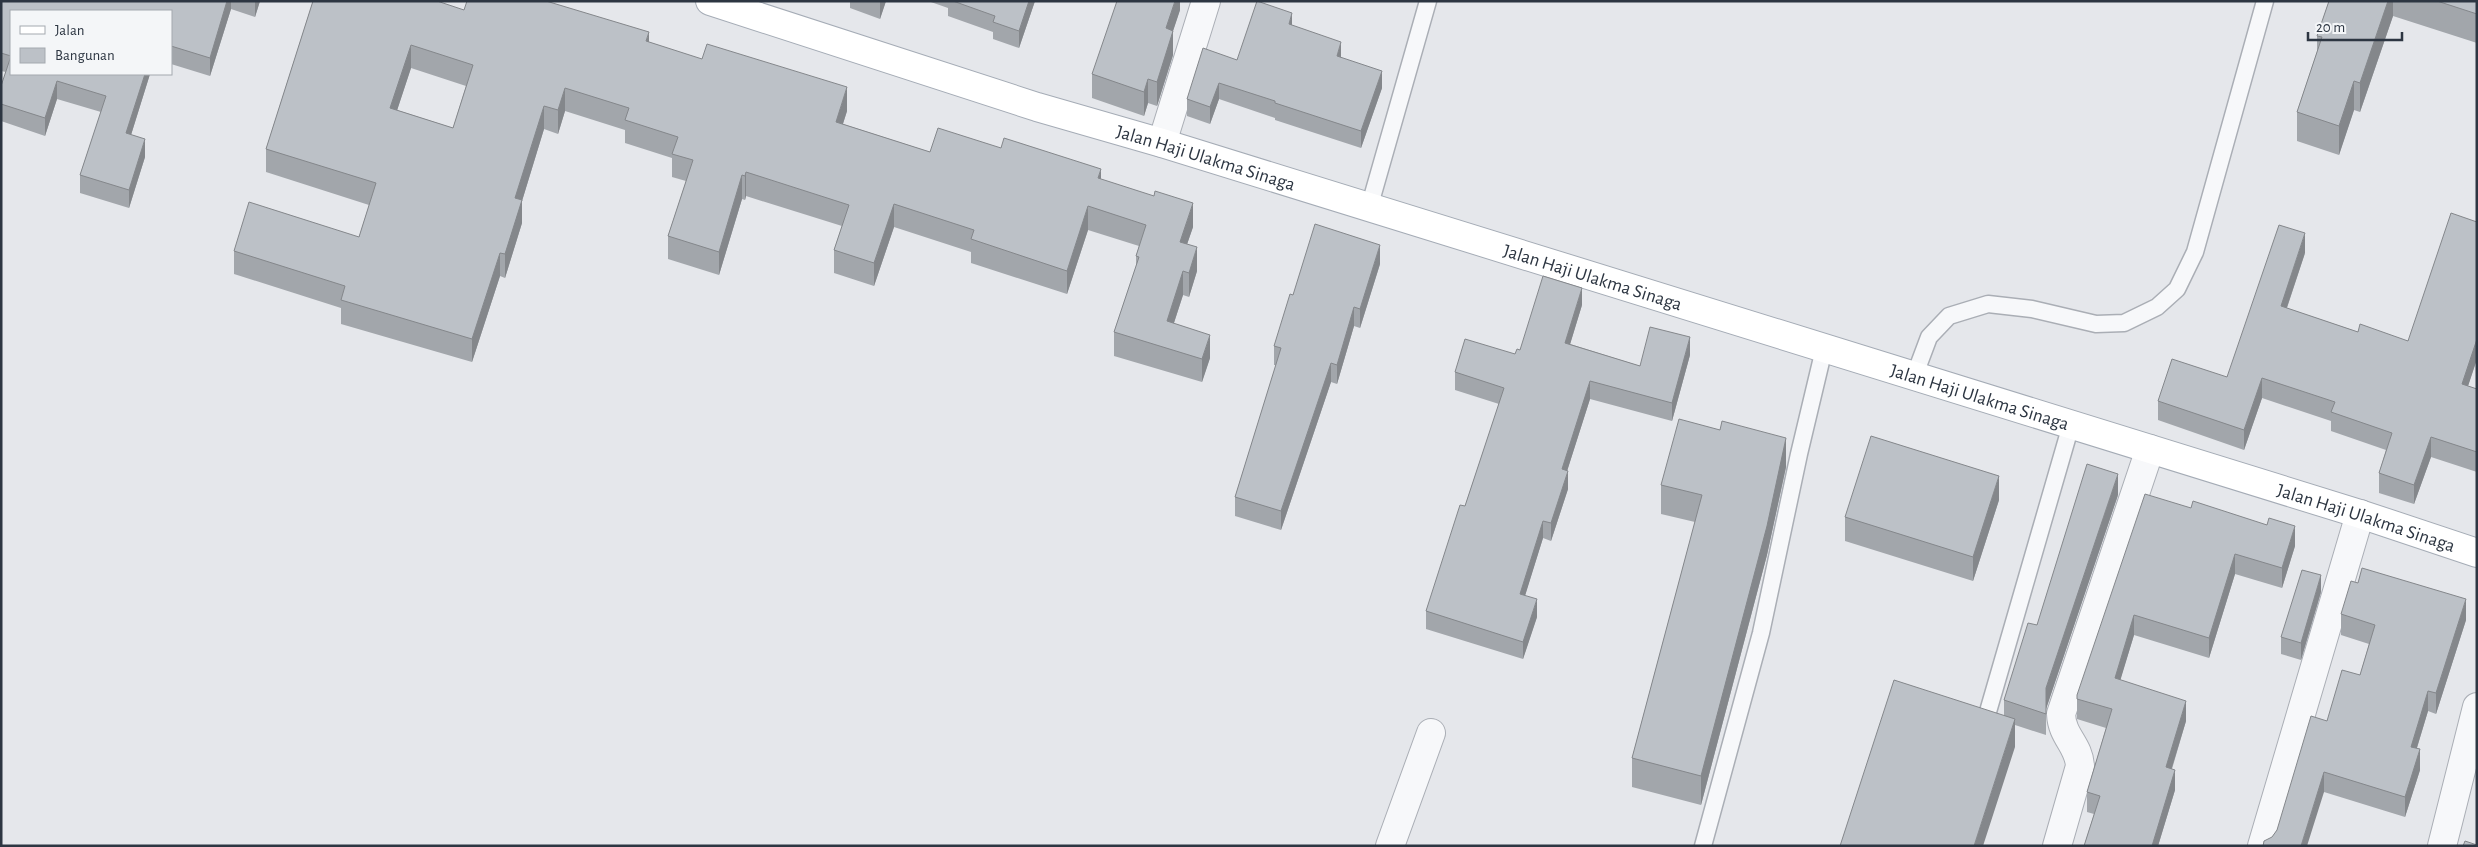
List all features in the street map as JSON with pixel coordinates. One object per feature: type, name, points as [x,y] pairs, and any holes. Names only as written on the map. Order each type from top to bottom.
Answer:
[{"type":"main road","name":"Jalan Haji Ulakma Sinaga","points":[[710,1],[1037,107],[1162,143],[2360,514],[2477,553]]},
{"type":"street","points":[[1162,143],[1206,1]]},
{"type":"street","points":[[2057,846],[2080,766],[2079,755],[2062,726],[2061,714],[2150,449]]},
{"type":"street","points":[[2262,846],[2360,514]]},
{"type":"street","points":[[2442,846],[2477,708]]},
{"type":"street","points":[[1390,846],[1430,734]]},
{"type":"lane","points":[[1369,208],[1428,1]]},
{"type":"lane","points":[[1914,377],[1929,337],[1948,316],[1988,304],[2032,309],[2096,324],[2124,322],[2157,308],[2177,289],[2195,252],[2265,1]]},
{"type":"lane","points":[[1703,846],[1761,633],[1798,454],[1824,349]]},
{"type":"lane","points":[[1986,722],[2071,425]]},
{"type":"building","points":[[1,1],[227,1],[210,58],[172,46],[172,10],[10,10],[10,56],[1,53]]},
{"type":"building","points":[[313,1],[437,1],[464,10],[467,1],[546,1],[649,32],[646,41],[702,59],[707,44],[847,87],[836,122],[930,152],[938,128],[1001,148],[1004,138],[1101,169],[1098,178],[1154,196],[1155,191],[1193,203],[1180,242],[1197,247],[1189,273],[1183,271],[1167,321],[1210,335],[1202,359],[1114,332],[1139,257],[1136,256],[1146,225],[1088,206],[1067,271],[971,239],[974,230],[894,204],[874,263],[834,250],[849,205],[746,172],[745,176],[742,175],[719,252],[668,236],[693,160],[672,154],[678,137],[625,120],[629,108],[565,88],[558,110],[544,106],[515,198],[522,200],[505,254],[500,253],[472,339],[341,300],[345,286],[234,251],[249,202],[359,237],[376,183],[266,149]],"holes":[[[411,45],[473,65],[453,128],[390,108]]]},
{"type":"building","points":[[953,1],[1029,1],[1019,31],[993,22],[995,16]]},
{"type":"building","points":[[1117,1],[1175,1],[1166,28],[1173,31],[1157,82],[1148,79],[1144,92],[1092,74]]},
{"type":"building","points":[[1257,1],[1292,13],[1289,24],[1341,42],[1337,56],[1382,71],[1361,131],[1219,83],[1210,107],[1187,99],[1203,48],[1237,60]]},
{"type":"building","points":[[2329,1],[2388,1],[2360,83],[2354,81],[2339,126],[2297,112],[2322,37],[2317,36]]},
{"type":"building","points":[[2437,1],[2477,1],[2477,14]]},
{"type":"building","points":[[10,59],[10,75],[145,75],[126,133],[145,139],[129,190],[80,175],[106,96],[57,81],[45,118],[1,104],[1,86]]},
{"type":"building","points":[[2451,213],[2477,222],[2477,339],[2462,384],[2477,389],[2477,452],[2431,437],[2414,485],[2379,473],[2392,433],[2331,412],[2335,402],[2262,378],[2244,430],[2158,401],[2172,359],[2227,377],[2279,225],[2305,233],[2281,306],[2358,332],[2360,324],[2408,341]]},
{"type":"building","points":[[1315,224],[1380,245],[1360,309],[1354,307],[1337,365],[1331,363],[1281,511],[1235,497],[1281,348],[1274,346],[1290,294],[1293,295]]},
{"type":"building","points":[[1543,276],[1582,288],[1565,343],[1640,366],[1650,327],[1690,337],[1672,403],[1590,381],[1562,469],[1568,471],[1551,523],[1543,521],[1520,594],[1537,599],[1523,642],[1426,611],[1460,505],[1465,506],[1504,388],[1455,372],[1465,339],[1515,354],[1517,349],[1520,350]]},
{"type":"building","points":[[1679,419],[1720,430],[1722,421],[1786,438],[1767,526],[1701,776],[1632,758],[1702,495],[1661,485]]},
{"type":"building","points":[[1871,436],[1999,476],[1973,557],[1845,517]]},
{"type":"building","points":[[2087,464],[2118,474],[2046,688],[2046,714],[2004,700],[2028,623],[2037,625]]},
{"type":"building","points":[[2145,494],[2191,508],[2193,501],[2267,525],[2269,518],[2295,526],[2282,568],[2235,554],[2209,638],[2134,615],[2115,678],[2186,701],[2166,767],[2175,770],[2152,846],[2084,846],[2100,796],[2087,792],[2112,709],[2077,699],[2077,695]]},
{"type":"building","points":[[2362,568],[2466,599],[2436,693],[2428,691],[2411,747],[2420,749],[2405,797],[2324,772],[2301,846],[2263,846],[2264,841],[2272,837],[2277,830],[2311,716],[2327,721],[2342,670],[2360,675],[2375,625],[2341,614],[2351,581],[2358,583]]},
{"type":"building","points":[[2302,570],[2321,575],[2301,643],[2281,637]]},
{"type":"building","points":[[1894,680],[2015,719],[1974,846],[1840,846]]},
{"type":"building","points":[[2465,841],[2477,845],[2477,846],[2463,846]]}]
